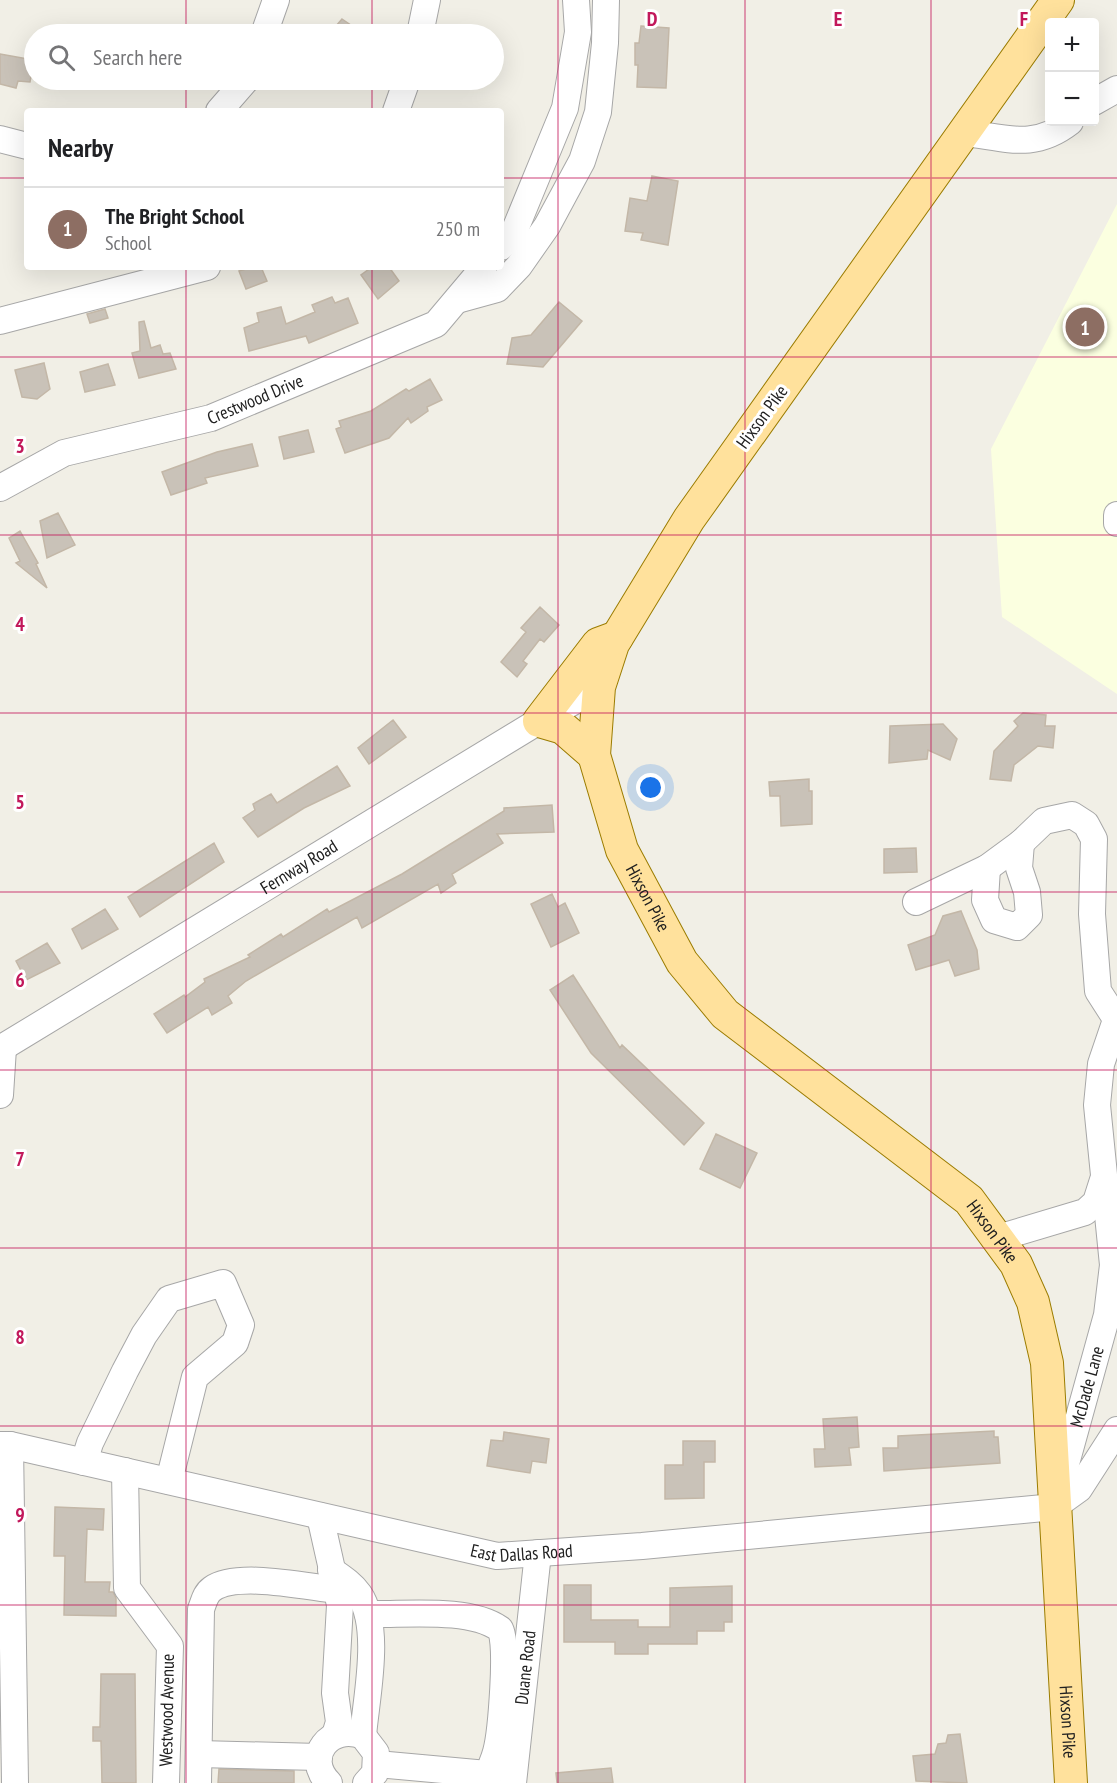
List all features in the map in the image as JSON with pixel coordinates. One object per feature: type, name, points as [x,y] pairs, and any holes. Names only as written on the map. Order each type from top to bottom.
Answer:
[{"type":"main road","name":"Hixson Pike","points":[[1058,0],[966,133],[690,519],[617,637],[599,687],[594,755],[622,850],[682,962],[725,1014],[969,1200],[1016,1264],[1033,1302],[1047,1363],[1071,1783]]},
{"type":"main road","points":[[594,755],[563,728],[539,721],[598,644],[617,637]]},
{"type":"street","points":[[268,24],[276,0]]},
{"type":"street","points":[[422,24],[427,0]]},
{"type":"street","points":[[504,244],[514,232],[565,108],[578,32],[576,0]]},
{"type":"street","points":[[457,300],[497,290],[519,266],[547,226],[582,161],[598,112],[605,43],[606,0]]},
{"type":"street","points":[[1099,100],[1117,89]]},
{"type":"street","points":[[222,108],[237,90]]},
{"type":"street","points":[[397,108],[403,90]]},
{"type":"street","points":[[966,133],[1035,141],[1054,134],[1065,126]]},
{"type":"street","points":[[0,139],[24,145]]},
{"type":"street","points":[[0,321],[196,270]]},
{"type":"street","name":"Crestwood Drive","points":[[0,488],[64,453],[211,418],[436,324],[482,270]]},
{"type":"street","points":[[1117,515],[1117,523]]},
{"type":"street","name":"Fernway Road","points":[[1,1049],[539,721],[599,687]]},
{"type":"street","points":[[916,902],[987,868],[1020,843],[1044,820],[1072,815],[1086,824],[1094,839],[1092,914],[1098,991],[1117,1018]]},
{"type":"street","points":[[987,868],[985,900],[994,920],[1017,927],[1029,915],[1027,892],[1019,868],[1020,843]]},
{"type":"street","name":"McDade Lane","points":[[1054,1507],[1107,1315],[1113,1265],[1103,1180],[1098,1095],[1101,1064],[1117,1018]]},
{"type":"street","points":[[0,1095],[1,1049]]},
{"type":"street","points":[[998,1238],[1085,1212],[1096,1202],[1103,1180]]},
{"type":"street","points":[[84,1462],[90,1443],[125,1371],[144,1335],[169,1299],[223,1283],[242,1325],[235,1343],[195,1377],[169,1481]]},
{"type":"street","points":[[1054,1507],[1079,1489],[1117,1430]]},
{"type":"street","points":[[5,1445],[15,1783]]},
{"type":"street","name":"East Dallas Road","points":[[5,1445],[497,1556],[654,1545],[1054,1507]]},
{"type":"street","name":"Westwood Avenue","points":[[125,1471],[127,1588],[170,1646],[166,1783]]},
{"type":"street","points":[[320,1515],[340,1605],[335,1693],[339,1722],[335,1735]]},
{"type":"street","name":"Duane Road","points":[[513,1783],[538,1553]]},
{"type":"street","points":[[198,1783],[201,1610],[206,1596],[224,1583],[334,1580],[360,1596],[368,1614],[372,1634],[363,1736]]},
{"type":"street","points":[[328,1783],[319,1766],[319,1757],[324,1744],[335,1735],[354,1732],[371,1743],[371,1773],[488,1778],[496,1752],[505,1649],[500,1629],[488,1620],[469,1616],[368,1614]]},
{"type":"street","points":[[199,1754],[319,1757]]},
{"type":"shaded area","points":[[1117,204],[1117,694],[1002,617],[991,449]]},
{"type":"building","points":[[342,19],[349,24],[338,24]]},
{"type":"building","points":[[641,26],[669,28],[666,88],[637,87],[638,65],[635,65],[635,43],[639,43]]},
{"type":"building","points":[[0,54],[24,58],[24,82],[18,81],[16,88],[0,84]]},
{"type":"building","points":[[652,176],[678,181],[668,245],[641,240],[643,233],[625,231],[630,198],[647,201]]},
{"type":"building","points":[[262,270],[267,281],[246,289],[239,271]]},
{"type":"building","points":[[368,270],[391,270],[399,281],[378,299],[361,275]]},
{"type":"building","points":[[332,297],[335,303],[348,298],[358,323],[309,343],[306,336],[249,351],[244,328],[259,322],[257,313],[281,307],[286,324],[315,312],[312,305]]},
{"type":"building","points":[[559,302],[582,321],[543,367],[507,364],[512,338],[531,335]]},
{"type":"building","points":[[105,309],[108,318],[90,323],[87,314]]},
{"type":"building","points":[[144,321],[151,348],[160,345],[163,354],[170,353],[176,369],[139,378],[132,353],[140,351],[139,322]]},
{"type":"building","points":[[44,363],[50,389],[37,399],[22,397],[15,370]]},
{"type":"building","points":[[108,364],[115,385],[85,392],[80,372]]},
{"type":"building","points":[[430,379],[442,400],[427,407],[428,411],[411,423],[408,418],[389,438],[345,453],[336,429],[341,427],[339,421],[371,411],[406,389],[409,391]]},
{"type":"building","points":[[308,430],[314,452],[284,459],[279,437]]},
{"type":"building","points":[[252,444],[258,466],[205,478],[207,483],[171,495],[162,472],[217,452]]},
{"type":"building","points":[[58,513],[75,545],[47,558],[40,521]]},
{"type":"building","points":[[20,531],[38,563],[36,564],[47,588],[16,563],[20,561],[9,538]]},
{"type":"building","points":[[540,607],[559,625],[544,642],[540,639],[523,661],[527,664],[517,677],[501,662],[526,632],[521,628]]},
{"type":"building","points":[[1023,713],[1046,715],[1045,726],[1055,726],[1053,748],[1038,746],[1014,765],[1011,781],[990,779],[994,751],[1018,726],[1014,721]]},
{"type":"building","points":[[393,720],[406,737],[369,764],[358,748]]},
{"type":"building","points":[[943,724],[957,739],[950,760],[928,750],[927,759],[889,763],[890,726]]},
{"type":"building","points":[[337,766],[350,786],[304,808],[258,837],[243,818],[255,810],[253,804],[271,794],[277,803]]},
{"type":"building","points":[[809,779],[809,791],[812,791],[812,824],[781,826],[780,796],[770,796],[769,782]]},
{"type":"building","points":[[552,805],[554,832],[497,834],[503,843],[452,874],[456,883],[441,893],[438,884],[362,928],[357,917],[246,981],[228,996],[232,1003],[212,1015],[208,1007],[167,1033],[154,1014],[184,995],[185,997],[205,982],[204,979],[250,957],[248,955],[281,934],[283,937],[327,909],[329,912],[402,874],[504,811],[504,808]]},
{"type":"building","points":[[214,843],[224,862],[140,917],[128,897]]},
{"type":"building","points":[[916,848],[917,872],[884,873],[884,849]]},
{"type":"building","points":[[552,894],[558,907],[565,903],[579,933],[551,947],[531,904]]},
{"type":"building","points":[[105,909],[118,929],[82,949],[72,929]]},
{"type":"building","points":[[961,911],[977,950],[979,969],[955,976],[949,960],[916,970],[908,945],[935,935],[943,916]]},
{"type":"building","points":[[47,943],[60,963],[26,980],[16,961]]},
{"type":"building","points":[[573,975],[620,1048],[622,1045],[704,1123],[684,1145],[591,1053],[550,990]]},
{"type":"building","points":[[716,1134],[757,1153],[740,1188],[700,1169]]},
{"type":"building","points":[[857,1417],[859,1447],[849,1448],[851,1465],[815,1467],[814,1449],[825,1449],[823,1419]]},
{"type":"building","points":[[994,1431],[994,1437],[998,1437],[1000,1463],[884,1471],[883,1448],[898,1448],[898,1436]]},
{"type":"building","points":[[504,1432],[549,1439],[546,1463],[532,1461],[530,1473],[487,1466],[491,1440],[503,1441]]},
{"type":"building","points":[[683,1441],[715,1441],[715,1462],[704,1462],[704,1498],[665,1499],[665,1465],[683,1465]]},
{"type":"building","points":[[55,1507],[104,1509],[103,1530],[87,1529],[85,1582],[110,1582],[109,1592],[113,1592],[116,1598],[116,1616],[64,1615],[65,1556],[54,1556]]},
{"type":"building","points":[[564,1585],[591,1585],[591,1620],[638,1620],[638,1627],[670,1627],[670,1588],[732,1586],[732,1622],[724,1622],[724,1631],[697,1631],[697,1644],[648,1644],[648,1654],[615,1654],[615,1642],[564,1642]]},
{"type":"building","points":[[101,1674],[135,1674],[136,1783],[102,1783],[101,1741],[93,1741],[93,1727],[100,1727]]},
{"type":"building","points":[[960,1734],[967,1783],[916,1781],[913,1756],[935,1754],[938,1744],[946,1743],[948,1735]]},
{"type":"building","points":[[611,1768],[613,1783],[557,1783],[556,1773]]},
{"type":"building","points":[[219,1769],[294,1771],[294,1783],[218,1783]]},
{"type":"place","name":"The Bright School","points":[[1085,327]]}]
